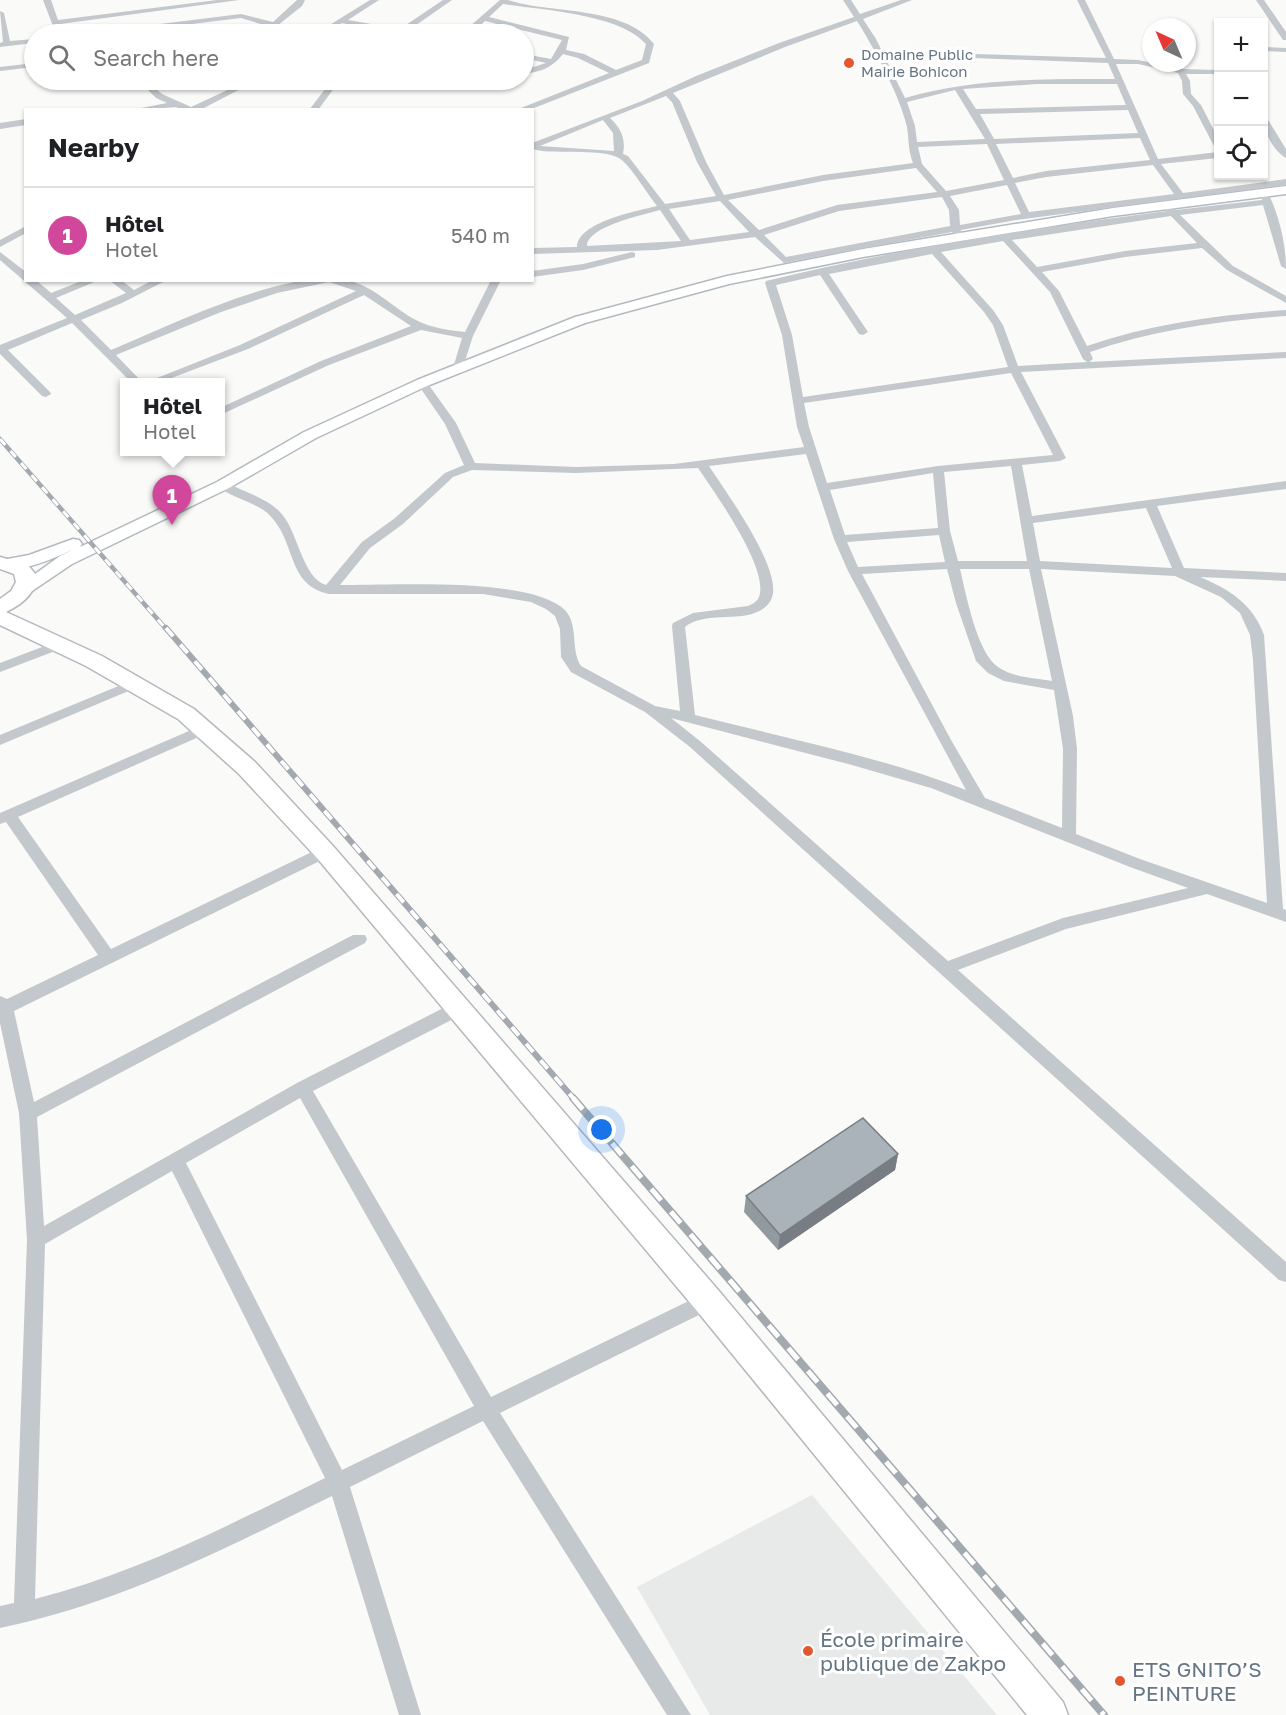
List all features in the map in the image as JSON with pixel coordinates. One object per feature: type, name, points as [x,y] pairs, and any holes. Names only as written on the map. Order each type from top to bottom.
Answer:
[{"type":"highway","points":[[3,562],[25,572],[28,613],[50,640]]},
{"type":"highway","points":[[0,606],[14,600],[26,587]]},
{"type":"highway","points":[[0,617],[94,661],[186,714],[206,729],[248,768],[325,852],[708,1301],[1050,1715]]},
{"type":"main road","points":[[3,562],[33,560],[88,539],[266,459],[422,383],[580,320],[665,296],[766,278],[957,232],[1170,209],[1286,190]]},
{"type":"main road","points":[[26,587],[66,560],[223,485],[266,459]]},
{"type":"street","points":[[50,2],[57,22],[235,0],[241,16]]},
{"type":"street","points":[[275,24],[301,0]]},
{"type":"street","points":[[337,24],[375,0]]},
{"type":"street","points":[[412,24],[448,0]]},
{"type":"street","points":[[668,93],[676,100],[701,164],[722,198],[755,234],[784,260],[957,232],[954,210],[945,194],[918,165],[912,146],[909,116],[859,16],[846,0]]},
{"type":"street","points":[[534,145],[668,93],[751,57],[908,0]]},
{"type":"street","points":[[1081,0],[1111,61],[1155,162],[1180,195]]},
{"type":"street","points":[[1260,0],[1286,38]]},
{"type":"street","points":[[476,24],[503,1],[590,17],[624,26],[644,34],[650,44],[646,62],[525,108]]},
{"type":"street","points":[[0,13],[3,45],[24,42]]},
{"type":"street","points":[[176,24],[241,16],[267,24]]},
{"type":"street","points":[[484,18],[509,24]]},
{"type":"street","points":[[342,21],[356,24]]},
{"type":"street","points":[[534,30],[564,37],[566,40],[562,52],[554,62],[534,70]]},
{"type":"street","points":[[1268,49],[1286,50]]},
{"type":"street","points":[[562,52],[581,56],[616,73]]},
{"type":"street","points":[[978,64],[974,56],[1142,63]]},
{"type":"street","points":[[534,58],[554,62]]},
{"type":"street","points":[[0,69],[24,65]]},
{"type":"street","points":[[1196,71],[1214,72]]},
{"type":"street","points":[[984,72],[989,83]]},
{"type":"street","points":[[1182,72],[1186,81],[1187,94],[1197,105],[1214,138]]},
{"type":"street","points":[[1072,82],[1090,108]]},
{"type":"street","points":[[902,102],[927,93],[989,83],[1120,82]]},
{"type":"street","points":[[957,87],[975,112],[1007,180],[1036,224]]},
{"type":"street","points":[[151,90],[187,108]]},
{"type":"street","points":[[195,108],[233,90]]},
{"type":"street","points":[[314,108],[326,90]]},
{"type":"street","points":[[150,108],[179,104]]},
{"type":"street","points":[[975,112],[1131,107]]},
{"type":"street","points":[[604,117],[616,128],[621,145],[618,154]]},
{"type":"street","points":[[0,126],[24,122]]},
{"type":"street","points":[[1266,126],[1286,154]]},
{"type":"street","points":[[912,146],[1142,135]]},
{"type":"street","points":[[534,147],[552,152],[600,151],[618,154],[630,163],[683,234],[687,243]]},
{"type":"street","points":[[534,251],[657,247],[755,234],[775,230],[837,208],[945,194],[1007,180],[1214,155]]},
{"type":"street","points":[[582,251],[582,242],[590,231],[631,215],[663,207],[757,193],[823,178],[918,165]]},
{"type":"street","points":[[1254,180],[1262,193],[1286,266]]},
{"type":"street","points":[[979,800],[944,740],[854,571],[840,539],[803,427],[787,335],[766,278],[821,272],[1006,239],[1036,224],[1180,195],[1262,193],[1286,182]]},
{"type":"street","points":[[1170,209],[1202,245],[1235,272],[1286,300]]},
{"type":"street","points":[[0,244],[24,230]]},
{"type":"street","points":[[1006,239],[1036,270],[1064,307],[1090,365]]},
{"type":"street","points":[[1036,270],[1125,254],[1202,245]]},
{"type":"street","points":[[534,274],[593,265],[657,247]]},
{"type":"street","points":[[823,486],[938,469],[1060,458],[1014,369],[993,317],[935,251]]},
{"type":"street","points":[[0,255],[24,275]]},
{"type":"street","points":[[821,272],[831,282],[863,332]]},
{"type":"street","points":[[32,282],[74,319],[86,334],[133,378]]},
{"type":"street","points":[[49,297],[89,282]]},
{"type":"street","points":[[117,282],[133,294]]},
{"type":"street","points":[[46,394],[0,349],[158,282]]},
{"type":"street","points":[[110,354],[264,294],[316,282]]},
{"type":"street","points":[[346,282],[366,290],[421,326],[468,336]]},
{"type":"street","points":[[458,368],[468,336],[495,282]]},
{"type":"street","points":[[163,378],[244,347],[366,290]]},
{"type":"street","points":[[1084,350],[1129,335],[1160,328],[1215,320],[1286,314]]},
{"type":"street","points":[[225,410],[325,363],[421,326]]},
{"type":"street","points":[[798,401],[1014,369],[1286,355]]},
{"type":"street","points":[[422,383],[450,423],[471,466]]},
{"type":"street","points":[[329,590],[366,545],[399,521],[449,475],[471,466],[576,470],[702,465],[811,450]]},
{"type":"street","points":[[1016,462],[1070,750],[1070,836]]},
{"type":"street","points":[[688,718],[678,626],[691,618],[752,609],[761,604],[768,591],[765,577],[750,540],[702,465]]},
{"type":"street","points":[[938,469],[944,531],[952,565],[981,658],[993,670],[1009,678],[1060,687]]},
{"type":"street","points":[[223,485],[275,513],[317,588],[329,590],[483,590],[534,599],[551,606],[561,614],[567,629],[568,657],[576,669],[650,709],[695,744],[1281,1264]]},
{"type":"street","points":[[1027,520],[1286,485]]},
{"type":"street","points":[[650,709],[853,760],[936,784],[1206,889],[1280,914],[1256,632],[1247,611],[1229,596],[1180,573],[1150,503]]},
{"type":"street","points":[[840,539],[944,531]]},
{"type":"street","points":[[854,571],[952,565],[1034,565],[1286,577]]},
{"type":"street","points":[[0,668],[50,640]]},
{"type":"street","points":[[0,740],[133,684]]},
{"type":"street","points":[[108,958],[5,817],[206,729]]},
{"type":"street","points":[[24,1613],[36,1240],[28,1113],[2,1007],[325,852]]},
{"type":"street","points":[[946,968],[1063,924],[1206,889]]},
{"type":"street","points":[[28,1113],[359,939]]},
{"type":"street","points":[[36,1240],[303,1088],[457,1009]]},
{"type":"street","points":[[303,1088],[487,1410],[680,1715]]},
{"type":"street","points":[[175,1159],[338,1483],[410,1715]]},
{"type":"street","points":[[0,1617],[24,1613],[104,1589],[183,1558],[708,1301]]},
{"type":"shaded area","name":"École primaire publique de Zakpo","points":[[812,1495],[997,1715],[710,1715],[637,1587]]},
{"type":"building","points":[[863,1118],[898,1154],[780,1235],[746,1196]]},
{"type":"railway","points":[[0,439],[167,630]]},
{"type":"railway","points":[[166,628],[574,1099]]},
{"type":"railway","points":[[573,1098],[1104,1715]]},
{"type":"place","name":"Domaine Public Mairie Bohicon","points":[[849,63]]},
{"type":"place","name":"Hôtel","points":[[172,525]]},
{"type":"place","name":"École primaire publique de Zakpo","points":[[808,1651]]},
{"type":"place","name":"ETS GNITO’S PEINTURE","points":[[1120,1681]]}]
